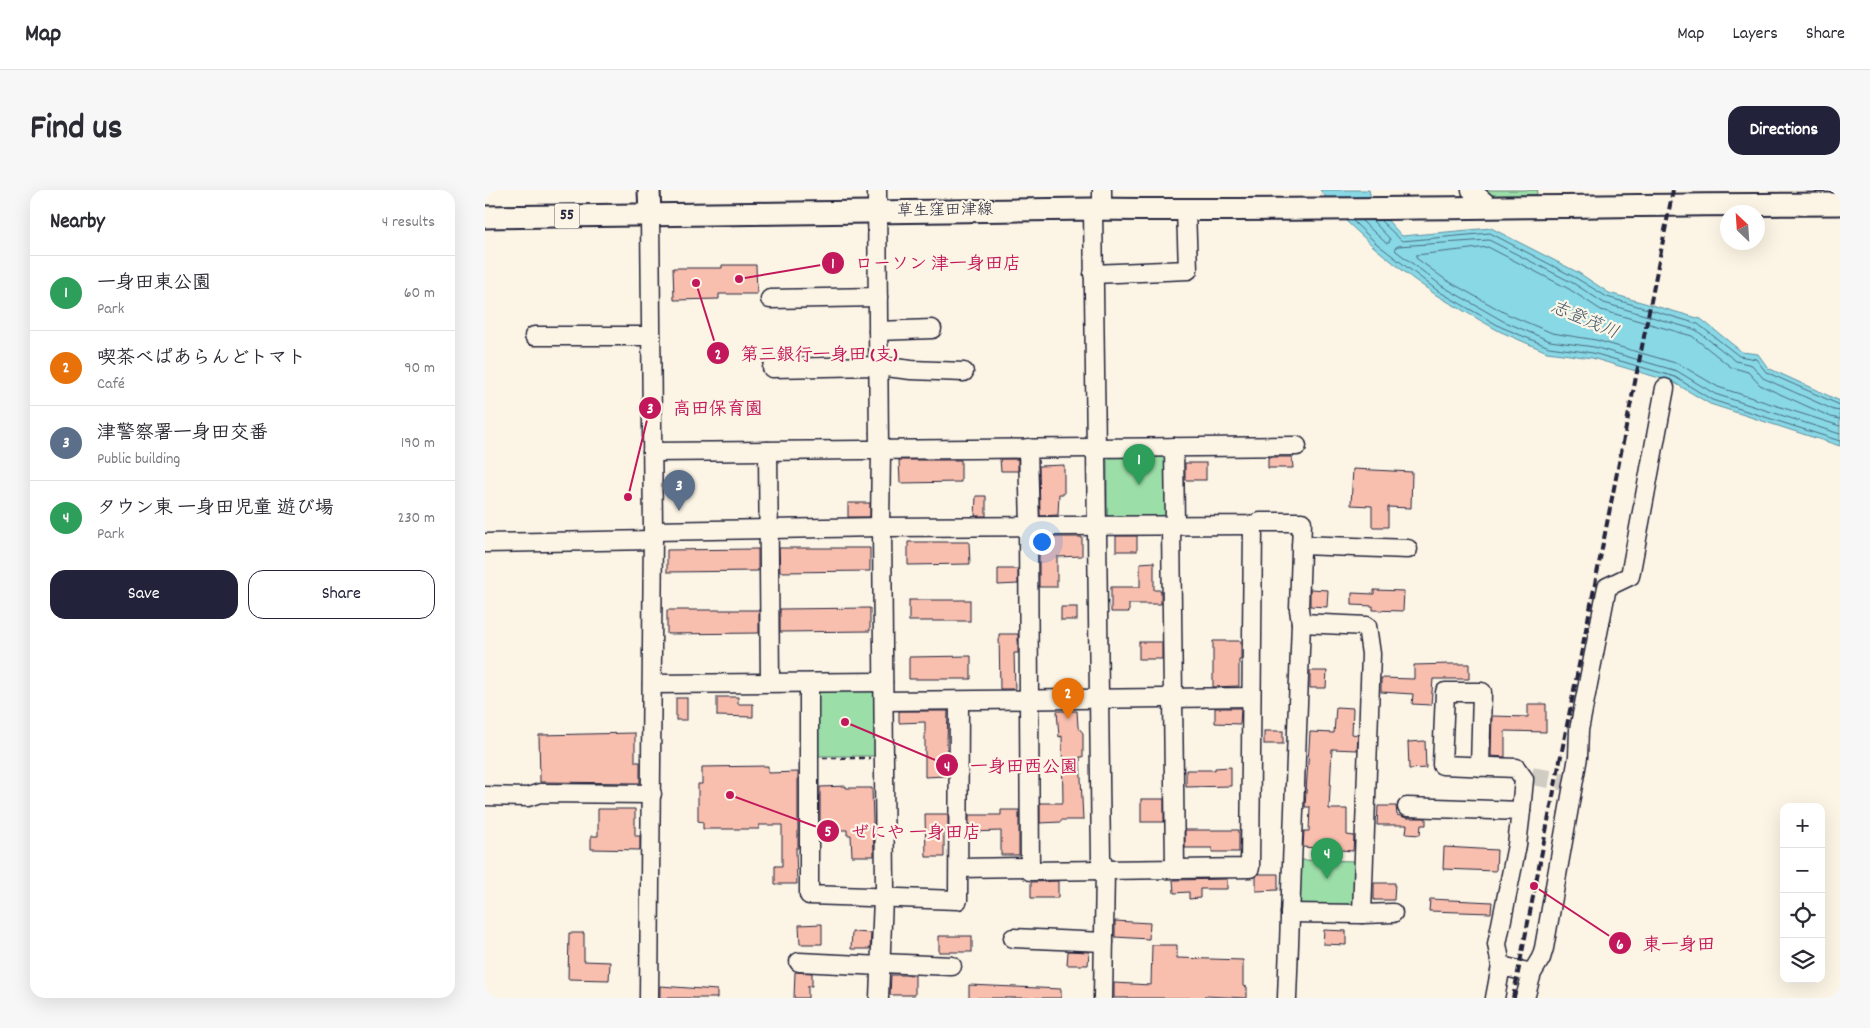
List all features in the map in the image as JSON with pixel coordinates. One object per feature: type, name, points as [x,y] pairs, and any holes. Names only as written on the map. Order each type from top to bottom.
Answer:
[{"type":"main road","points":[[649,190],[650,214]]},
{"type":"main road","name":"草生窪田津線","points":[[650,214],[877,212],[1099,202],[1186,209],[1316,208],[1470,198],[1491,207],[1654,204],[1840,204]]},
{"type":"main road","name":"55","points":[[485,217],[650,214]]},
{"type":"street","points":[[877,190],[885,889],[883,898],[879,998]]},
{"type":"street","points":[[1099,202],[1093,274],[1101,859],[1105,869],[1103,998]]},
{"type":"street","points":[[1093,274],[1188,270],[1186,209]]},
{"type":"street","points":[[649,998],[653,535],[650,214]]},
{"type":"street","points":[[770,299],[878,296]]},
{"type":"street","points":[[878,331],[932,330]]},
{"type":"street","points":[[534,336],[651,336]]},
{"type":"street","points":[[772,368],[878,366],[911,370],[964,372]]},
{"type":"street","points":[[1525,998],[1532,973],[1541,958],[1543,948],[1578,757],[1579,730],[1607,587],[1630,576],[1665,388]]},
{"type":"street","points":[[652,452],[1297,446]]},
{"type":"street","points":[[1175,447],[1173,526],[1175,868]]},
{"type":"street","points":[[1028,448],[1030,868]]},
{"type":"street","points":[[768,451],[770,682]]},
{"type":"street","points":[[485,543],[768,530],[881,527],[1173,526],[1302,522],[1299,609],[1301,623],[1287,998]]},
{"type":"street","points":[[959,868],[1030,868],[1030,871],[1250,868],[1253,525]]},
{"type":"street","points":[[1301,545],[1409,549]]},
{"type":"street","points":[[1301,623],[1367,626],[1371,654],[1362,914]]},
{"type":"street","points":[[652,684],[883,682]]},
{"type":"street","points":[[809,683],[809,895],[959,900],[959,701]]},
{"type":"street","points":[[1480,767],[1482,692],[1445,692],[1442,765],[1480,767],[1516,768],[1528,778],[1497,944],[1501,966],[1495,998]]},
{"type":"street","points":[[884,701],[1251,698]]},
{"type":"street","points":[[485,796],[528,797],[539,793],[652,794]]},
{"type":"street","points":[[1407,806],[1521,811]]},
{"type":"street","points":[[1290,913],[1393,914]]},
{"type":"street","points":[[1013,938],[1104,942]]},
{"type":"street","points":[[799,962],[952,966]]},
{"type":"street","points":[[1501,966],[1532,973]]},
{"type":"path","points":[[809,758],[884,758]]},
{"type":"green space","points":[[1482,190],[1538,190],[1536,195],[1488,196]]},
{"type":"green space","points":[[1166,451],[1166,519],[1113,519],[1107,516],[1107,455]]},
{"type":"green space","points":[[816,688],[874,688],[878,692],[878,753],[874,756],[816,756]]},
{"type":"green space","points":[[1298,860],[1358,861],[1357,899],[1349,908],[1303,907],[1296,898]]},
{"type":"water","name":"志登茂川","points":[[1320,190],[1369,190],[1372,203],[1402,236],[1491,228],[1579,273],[1609,293],[1701,319],[1742,352],[1758,354],[1768,368],[1840,401],[1840,446],[1710,404],[1673,382],[1592,358],[1547,352],[1499,331],[1436,295],[1412,278],[1346,221]]},
{"type":"building","points":[[722,265],[756,265],[757,294],[719,294],[719,299],[674,300],[673,268],[722,268]]},
{"type":"building","points":[[1268,457],[1292,457],[1293,468],[1268,468]]},
{"type":"building","points":[[1000,459],[1018,459],[1018,471],[1001,471]]},
{"type":"building","points":[[899,460],[961,460],[961,482],[900,483]]},
{"type":"building","points":[[1185,463],[1206,463],[1206,480],[1185,480]]},
{"type":"building","points":[[1064,465],[1064,494],[1059,494],[1058,515],[1040,516],[1039,466]]},
{"type":"building","points":[[1353,469],[1412,472],[1411,508],[1388,507],[1388,527],[1372,527],[1372,506],[1351,505]]},
{"type":"building","points":[[976,496],[986,496],[986,516],[975,516]]},
{"type":"building","points":[[848,503],[870,503],[870,517],[848,517]]},
{"type":"building","points":[[1116,536],[1137,536],[1137,551],[1116,551]]},
{"type":"building","points":[[1039,537],[1082,537],[1082,556],[1057,557],[1057,587],[1039,587]]},
{"type":"building","points":[[908,542],[969,542],[970,564],[908,565]]},
{"type":"building","points":[[779,548],[870,548],[870,571],[780,572]]},
{"type":"building","points":[[758,549],[758,571],[667,572],[667,550]]},
{"type":"building","points":[[1154,562],[1154,590],[1161,590],[1161,604],[1129,604],[1129,612],[1111,612],[1111,587],[1140,587],[1140,563]]},
{"type":"building","points":[[998,569],[1018,569],[1018,584],[998,585]]},
{"type":"building","points":[[1310,589],[1328,590],[1327,607],[1310,606]]},
{"type":"building","points":[[1374,590],[1404,591],[1403,611],[1373,610],[1373,606],[1352,605],[1352,593],[1374,594]]},
{"type":"building","points":[[909,600],[970,600],[970,621],[909,621]]},
{"type":"building","points":[[1061,607],[1077,607],[1077,620],[1061,620]]},
{"type":"building","points":[[870,608],[870,631],[780,632],[780,609]]},
{"type":"building","points":[[667,610],[759,610],[759,633],[667,634]]},
{"type":"building","points":[[999,634],[1018,634],[1018,653],[1014,653],[1015,689],[1000,689]]},
{"type":"building","points":[[1213,641],[1241,641],[1239,686],[1213,687]]},
{"type":"building","points":[[1139,642],[1162,642],[1162,659],[1139,659]]},
{"type":"building","points":[[971,656],[971,679],[909,679],[909,657]]},
{"type":"building","points":[[1469,664],[1469,679],[1433,679],[1431,705],[1412,704],[1413,694],[1381,692],[1381,678],[1414,679],[1414,665]]},
{"type":"building","points":[[1310,671],[1327,671],[1326,688],[1310,688]]},
{"type":"building","points":[[717,697],[738,697],[738,704],[753,704],[753,717],[717,716]]},
{"type":"building","points":[[676,698],[687,698],[687,720],[676,720]]},
{"type":"building","points":[[1528,704],[1546,704],[1546,732],[1505,731],[1505,757],[1491,756],[1492,716],[1528,717]]},
{"type":"building","points":[[1336,707],[1353,708],[1352,734],[1358,735],[1357,750],[1332,749],[1329,809],[1347,809],[1347,835],[1354,836],[1353,851],[1303,847],[1304,831],[1309,831],[1310,807],[1305,807],[1310,732],[1334,733]]},
{"type":"building","points":[[1215,708],[1241,708],[1240,724],[1215,723]]},
{"type":"building","points":[[899,711],[948,711],[946,776],[925,777],[925,722],[899,723]]},
{"type":"building","points":[[1057,711],[1077,711],[1078,727],[1083,733],[1083,757],[1080,757],[1083,820],[1061,820],[1061,822],[1040,823],[1040,803],[1063,803],[1062,736],[1059,737]]},
{"type":"building","points":[[1264,731],[1283,731],[1283,744],[1264,744]]},
{"type":"building","points":[[635,733],[635,762],[640,762],[640,783],[540,782],[539,735]]},
{"type":"building","points":[[1425,741],[1426,768],[1409,769],[1408,742]]},
{"type":"building","points":[[768,766],[768,773],[798,772],[797,884],[775,884],[775,866],[782,866],[782,825],[759,825],[759,829],[703,829],[703,822],[698,821],[698,784],[702,784],[702,767]]},
{"type":"building","points":[[1231,767],[1231,786],[1186,787],[1186,770],[1215,770],[1215,768]]},
{"type":"building","points":[[846,786],[846,788],[872,788],[874,856],[852,856],[851,835],[847,835],[847,830],[820,830],[820,787]]},
{"type":"building","points":[[1141,799],[1164,799],[1164,822],[1141,822]]},
{"type":"building","points":[[1378,806],[1396,806],[1397,815],[1407,818],[1426,818],[1426,825],[1421,825],[1420,835],[1406,834],[1407,825],[1377,825]]},
{"type":"building","points":[[598,809],[635,809],[635,836],[640,836],[640,850],[591,849],[591,836],[598,836]]},
{"type":"building","points":[[1001,810],[1019,810],[1019,855],[1001,855],[1001,831],[969,832],[969,815],[1001,815]]},
{"type":"building","points":[[925,814],[948,814],[948,830],[944,830],[944,857],[926,857]]},
{"type":"building","points":[[1185,830],[1239,830],[1239,852],[1212,852],[1212,848],[1185,848]]},
{"type":"building","points":[[1444,847],[1497,850],[1496,871],[1443,869]]},
{"type":"building","points":[[1258,874],[1278,874],[1278,890],[1256,891],[1256,877]]},
{"type":"building","points":[[1227,879],[1227,889],[1200,889],[1200,898],[1189,899],[1189,892],[1174,893],[1173,880]]},
{"type":"building","points":[[1058,881],[1058,898],[1031,898],[1031,882]]},
{"type":"building","points":[[1374,883],[1395,883],[1394,900],[1374,900]]},
{"type":"building","points":[[1430,899],[1492,902],[1491,913],[1429,911]]},
{"type":"building","points":[[1115,921],[1150,923],[1149,939],[1115,937]]},
{"type":"building","points":[[822,924],[822,944],[800,944],[799,925]]},
{"type":"building","points":[[1324,930],[1346,931],[1346,945],[1323,944]]},
{"type":"building","points":[[852,932],[871,933],[870,949],[851,949]]},
{"type":"building","points":[[569,933],[584,933],[584,961],[610,962],[609,980],[568,979]]},
{"type":"building","points":[[939,936],[972,936],[972,952],[939,952]]},
{"type":"building","points":[[1152,945],[1177,945],[1177,958],[1243,960],[1243,986],[1247,987],[1247,998],[1205,996],[1205,998],[1114,998],[1114,983],[1151,985]]},
{"type":"building","points":[[1068,951],[1089,952],[1088,965],[1067,965]]},
{"type":"building","points":[[795,972],[812,973],[812,986],[808,986],[808,998],[794,998]]},
{"type":"building","points":[[891,975],[915,975],[915,995],[890,995]]},
{"type":"building","points":[[969,985],[1061,989],[1061,998],[969,998]]},
{"type":"building","points":[[660,986],[717,990],[717,998],[660,998]]},
{"type":"tunnel","points":[[1532,776],[1573,783]]},
{"type":"railway","points":[[1513,998],[1673,190]]},
{"type":"place","name":"ローソン 津一身田店","points":[[739,279]]},
{"type":"place","name":"第三銀行一身田 (支)","points":[[696,283]]},
{"type":"place","name":"一身田東公園","points":[[1139,485]]},
{"type":"place","name":"高田保育園","points":[[628,497]]},
{"type":"place","name":"津警察署一身田交番","points":[[679,511]]},
{"type":"place","name":"喫茶べぱあらんどトマト","points":[[1068,719]]},
{"type":"place","name":"一身田西公園","points":[[845,722]]},
{"type":"place","name":"ぜにや 一身田店","points":[[730,795]]},
{"type":"place","name":"タウン東 一身田児童 遊び場","points":[[1327,879]]},
{"type":"place","name":"東一身田","points":[[1534,886]]}]
